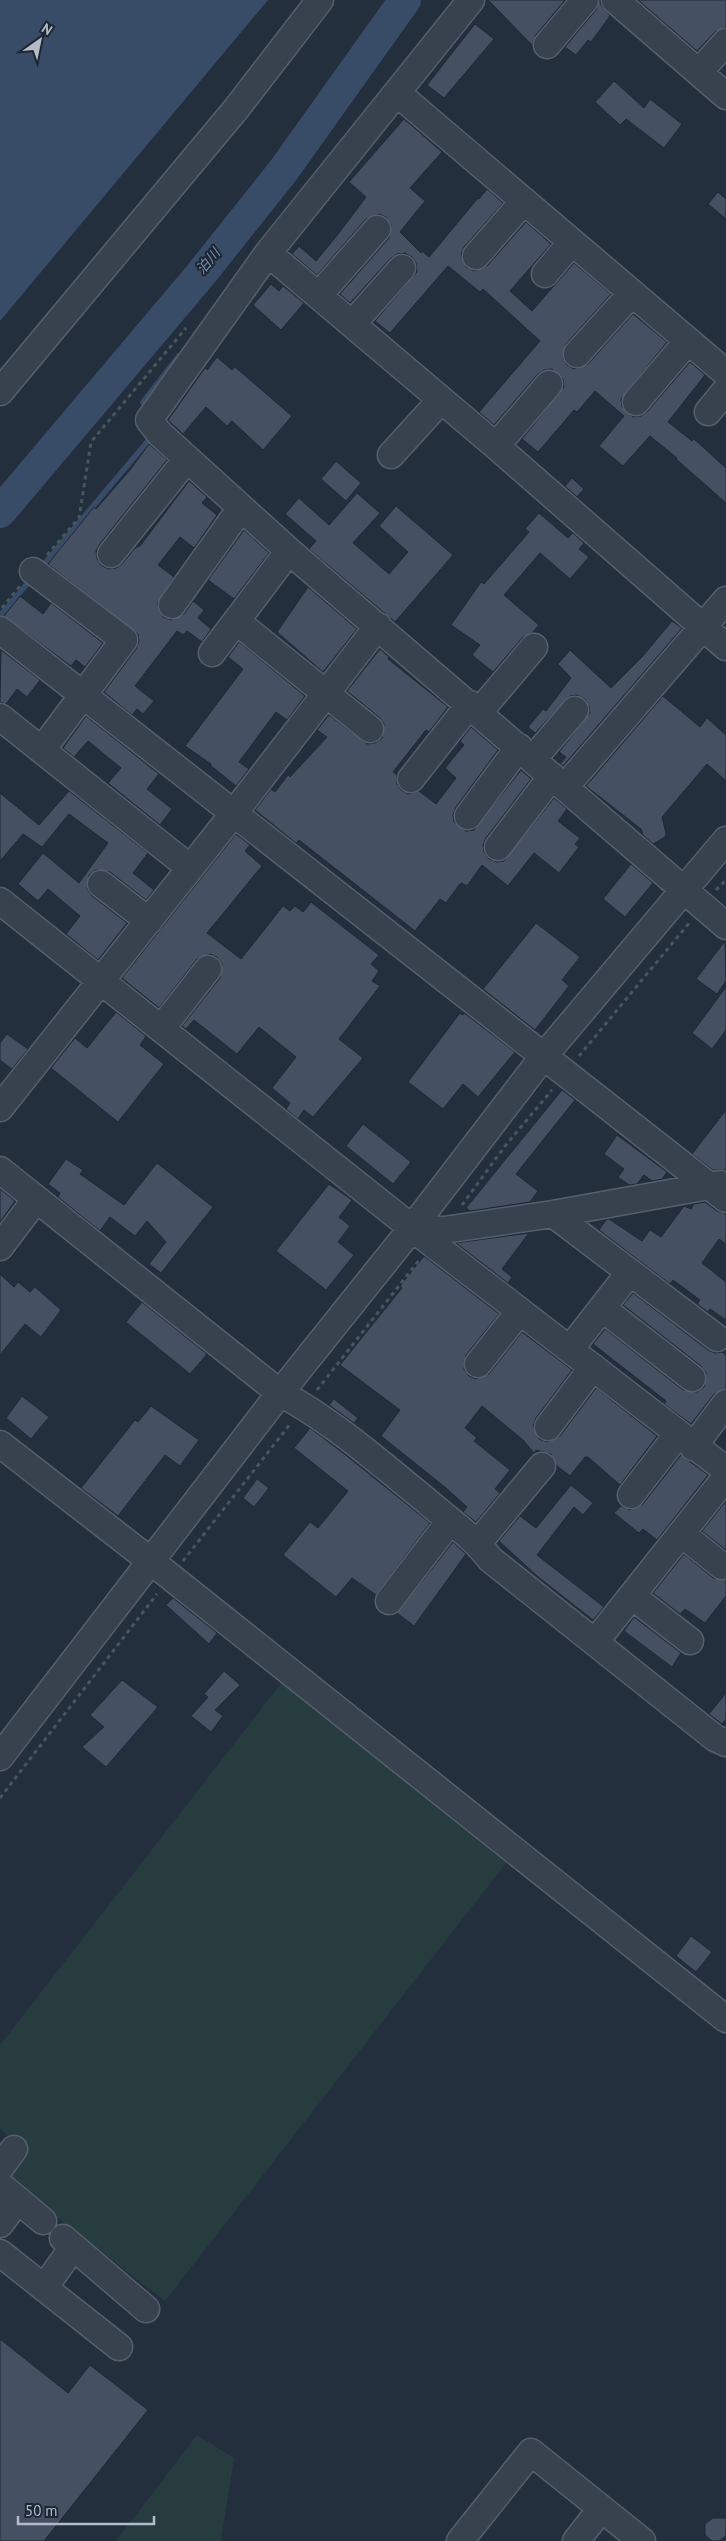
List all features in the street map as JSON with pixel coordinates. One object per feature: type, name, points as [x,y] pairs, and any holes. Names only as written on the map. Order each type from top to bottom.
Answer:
[{"type":"street","points":[[0,392],[236,109],[320,0]]},
{"type":"street","points":[[471,0],[268,252],[148,420],[160,434],[289,551],[726,926]]},
{"type":"street","points":[[547,45],[585,0]]},
{"type":"street","points":[[615,0],[726,96]]},
{"type":"street","points":[[698,72],[726,42]]},
{"type":"street","points":[[397,93],[726,373]]},
{"type":"street","points":[[476,256],[524,201]]},
{"type":"street","points":[[319,295],[377,229]]},
{"type":"street","points":[[545,274],[572,242]]},
{"type":"street","points":[[268,252],[496,446],[726,647]]},
{"type":"street","points":[[352,324],[402,268]]},
{"type":"street","points":[[577,354],[632,293]]},
{"type":"street","points":[[636,402],[688,341]]},
{"type":"street","points":[[496,446],[549,384]]},
{"type":"street","points":[[708,412],[726,390]]},
{"type":"street","points":[[391,455],[441,400]]},
{"type":"street","points":[[111,554],[188,460]]},
{"type":"street","points":[[172,605],[241,508]]},
{"type":"street","points":[[212,653],[289,551]]},
{"type":"street","points":[[33,571],[124,640],[42,750]]},
{"type":"street","points":[[468,816],[542,767],[702,627],[726,600]]},
{"type":"street","points":[[236,621],[370,729]]},
{"type":"street","points":[[0,1108],[234,813],[378,626]]},
{"type":"street","points":[[0,630],[543,1057],[720,1189]]},
{"type":"street","points":[[411,779],[474,708],[524,675],[534,647]]},
{"type":"street","points":[[498,847],[575,710]]},
{"type":"street","points":[[0,717],[190,868]]},
{"type":"street","points":[[0,1757],[162,1569],[280,1393],[412,1228],[543,1057],[693,898],[726,840]]},
{"type":"street","points":[[101,884],[149,920]]},
{"type":"street","points":[[0,901],[412,1228],[438,1237],[520,1311],[726,1470]]},
{"type":"street","points":[[161,1029],[208,969]]},
{"type":"street","points":[[0,1170],[280,1393],[305,1406],[478,1543],[490,1559],[715,1738],[726,1743]]},
{"type":"street","points":[[438,1237],[553,1214],[720,1189]]},
{"type":"street","points":[[0,1247],[28,1210],[34,1197]]},
{"type":"street","points":[[553,1214],[717,1338]]},
{"type":"street","points":[[570,1349],[630,1272]]},
{"type":"street","points":[[602,1308],[692,1378]]},
{"type":"street","points":[[478,1364],[520,1311]]},
{"type":"street","points":[[548,1427],[593,1367]]},
{"type":"street","points":[[631,1495],[726,1403]]},
{"type":"street","points":[[0,1444],[162,1569],[726,2019]]},
{"type":"street","points":[[478,1543],[542,1466]]},
{"type":"street","points":[[595,1642],[726,1477]]},
{"type":"street","points":[[389,1601],[450,1521]]},
{"type":"street","points":[[682,1534],[722,1566]]},
{"type":"street","points":[[632,1596],[690,1641]]},
{"type":"street","points":[[0,2224],[9,2193],[43,2221]]},
{"type":"street","points":[[44,2288],[68,2242],[146,2309]]},
{"type":"street","points":[[0,2253],[119,2347]]},
{"type":"street","points":[[460,2541],[531,2452],[642,2541]]},
{"type":"street","points":[[576,2541],[602,2509]]},
{"type":"path","points":[[0,610],[79,518],[91,442]]},
{"type":"path","points":[[0,1798],[162,1569],[305,1406],[438,1237],[505,1146],[565,1074],[693,898],[726,880]]},
{"type":"green space","points":[[283,1681],[510,1858],[165,2301],[2,2175],[22,2150],[0,2128],[0,2045]]},
{"type":"green space","points":[[197,2435],[234,2458],[221,2541],[116,2541]]},
{"type":"water","points":[[0,0],[268,0],[0,321]]},
{"type":"building","points":[[488,0],[565,0],[536,35],[532,45]]},
{"type":"building","points":[[600,0],[601,5],[610,16],[591,42],[588,40],[576,55],[565,47],[596,10]]},
{"type":"building","points":[[638,0],[726,0],[726,27],[715,32],[697,51]]},
{"type":"building","points":[[475,24],[494,39],[444,98],[427,85]]},
{"type":"building","points":[[614,81],[644,108],[650,99],[682,124],[664,148],[626,119],[620,125],[595,102]]},
{"type":"building","points":[[404,119],[442,152],[410,188],[425,201],[400,232],[421,253],[422,251],[429,257],[487,189],[503,203],[464,247],[461,254],[466,267],[474,271],[487,266],[526,222],[551,244],[510,291],[532,311],[574,263],[611,294],[566,344],[563,358],[567,365],[574,369],[588,364],[633,314],[667,342],[621,399],[622,407],[633,417],[641,416],[647,412],[690,362],[705,375],[668,422],[692,441],[694,439],[726,468],[726,503],[650,436],[623,466],[599,446],[624,416],[595,391],[577,412],[574,410],[538,452],[522,439],[564,387],[563,379],[552,369],[544,370],[538,374],[494,425],[479,412],[540,341],[483,289],[480,292],[448,266],[390,333],[375,321],[417,272],[416,263],[412,257],[405,253],[397,254],[391,258],[350,303],[340,294],[389,238],[391,225],[386,217],[379,214],[366,219],[317,275],[292,254],[299,246],[316,261],[366,197],[349,182]]},
{"type":"building","points":[[718,192],[726,199],[726,219],[708,204]]},
{"type":"building","points":[[271,284],[279,291],[283,286],[304,303],[281,330],[253,305]]},
{"type":"building","points":[[217,357],[232,370],[235,367],[292,416],[263,450],[232,421],[227,426],[206,407],[183,434],[168,420],[205,368],[207,370]]},
{"type":"building","points":[[149,444],[167,460],[99,545],[96,551],[97,559],[101,565],[108,569],[116,568],[122,564],[135,548],[140,546],[189,481],[207,497],[202,503],[217,515],[194,548],[180,537],[158,565],[174,577],[157,604],[163,617],[171,620],[184,614],[193,601],[204,610],[198,618],[211,629],[202,642],[187,631],[183,635],[177,631],[135,686],[154,701],[143,714],[137,709],[132,715],[104,692],[136,649],[139,641],[138,634],[48,564],[94,507],[96,509],[130,470]]},
{"type":"building","points":[[336,461],[361,483],[346,501],[321,479]]},
{"type":"building","points":[[572,478],[584,489],[577,497],[565,486]]},
{"type":"building","points":[[357,493],[380,513],[353,543],[389,574],[408,552],[379,526],[396,506],[453,555],[395,622],[309,549],[316,541],[285,514],[299,498],[329,525]]},
{"type":"building","points":[[539,513],[568,538],[573,533],[584,543],[579,549],[589,557],[570,579],[540,553],[504,595],[539,625],[532,633],[523,637],[493,672],[472,655],[480,645],[451,625],[481,582],[484,584],[529,532],[525,529]]},
{"type":"building","points":[[244,530],[269,553],[234,599],[208,580]]},
{"type":"building","points":[[308,587],[357,629],[323,672],[277,632]]},
{"type":"building","points":[[20,596],[43,614],[51,603],[103,643],[85,667],[76,660],[71,666],[4,616]]},
{"type":"building","points":[[672,621],[682,628],[563,766],[560,764],[566,757],[559,752],[590,713],[585,699],[577,695],[570,696],[535,733],[528,727],[543,709],[546,711],[571,678],[558,664],[570,650],[611,688],[642,657]]},
{"type":"building","points":[[239,642],[305,696],[287,720],[276,712],[239,762],[249,769],[236,786],[211,764],[185,746],[243,669],[228,657]]},
{"type":"building","points":[[380,649],[389,657],[388,659],[448,707],[429,732],[426,730],[393,772],[397,775],[397,784],[401,790],[409,794],[419,791],[436,804],[456,778],[445,768],[464,745],[460,741],[471,727],[498,750],[456,807],[453,815],[454,822],[466,831],[474,830],[521,770],[531,779],[486,838],[483,845],[484,852],[489,859],[497,862],[504,861],[554,798],[567,809],[558,821],[580,838],[575,844],[579,847],[559,873],[534,853],[508,886],[482,865],[467,886],[462,883],[459,885],[446,903],[440,899],[415,931],[299,840],[296,843],[255,810],[271,789],[275,792],[288,775],[290,777],[327,737],[317,730],[329,715],[367,744],[375,743],[382,738],[384,724],[380,718],[347,691]]},
{"type":"building","points":[[1,650],[40,680],[27,697],[17,689],[6,704],[0,702]]},
{"type":"building","points":[[663,696],[700,727],[707,718],[726,735],[726,781],[707,764],[662,817],[666,833],[665,837],[653,844],[643,835],[641,829],[586,786]]},
{"type":"building","points":[[86,716],[159,774],[147,789],[172,809],[160,825],[108,783],[121,768],[88,741],[74,757],[63,748]]},
{"type":"building","points":[[69,791],[148,853],[133,873],[154,890],[146,900],[110,872],[96,870],[89,875],[87,889],[92,896],[127,923],[98,960],[66,934],[80,916],[48,889],[38,901],[18,884],[43,853],[79,883],[108,843],[69,814],[42,847],[23,834],[0,861],[0,793],[39,825]]},
{"type":"building","points":[[236,834],[250,845],[245,851],[262,866],[207,933],[241,959],[283,906],[290,911],[295,906],[303,912],[311,902],[379,955],[371,964],[379,971],[372,981],[380,986],[339,1039],[363,1058],[313,1117],[304,1110],[298,1119],[286,1109],[290,1103],[272,1088],[296,1057],[259,1027],[237,1054],[194,1020],[186,1029],[182,1026],[220,978],[222,964],[217,957],[210,954],[197,959],[159,1008],[122,978]]},
{"type":"building","points":[[631,864],[653,883],[625,917],[603,899]]},
{"type":"building","points":[[536,923],[580,957],[562,980],[569,986],[535,1030],[483,989]]},
{"type":"building","points":[[725,941],[726,981],[717,994],[696,979]]},
{"type":"building","points":[[726,987],[726,1030],[712,1049],[692,1033]]},
{"type":"building","points":[[116,1012],[146,1036],[140,1045],[164,1064],[118,1122],[51,1068],[75,1038],[87,1048]]},
{"type":"building","points":[[460,1013],[463,1015],[464,1013],[515,1052],[478,1097],[463,1084],[443,1109],[408,1082]]},
{"type":"building","points":[[7,1034],[28,1049],[12,1069],[0,1060],[0,1043]]},
{"type":"building","points":[[562,1090],[575,1100],[516,1174],[538,1191],[530,1202],[470,1211],[466,1208]]},
{"type":"building","points":[[726,1110],[726,1170],[713,1170],[692,1154]]},
{"type":"building","points":[[363,1124],[411,1162],[393,1184],[346,1146]]},
{"type":"building","points":[[617,1135],[667,1172],[662,1179],[652,1181],[644,1175],[637,1184],[629,1185],[618,1177],[624,1169],[604,1154]]},
{"type":"building","points":[[66,1159],[83,1170],[80,1174],[124,1205],[157,1163],[213,1207],[161,1273],[149,1264],[166,1242],[147,1221],[135,1236],[110,1217],[100,1231],[58,1197],[60,1193],[48,1184]]},
{"type":"building","points":[[329,1184],[352,1200],[339,1217],[350,1226],[338,1242],[354,1255],[326,1290],[276,1251]]},
{"type":"building","points":[[0,1189],[15,1201],[0,1222]]},
{"type":"building","points":[[705,1202],[717,1211],[726,1214],[726,1244],[719,1239],[702,1263],[726,1282],[726,1320],[710,1309],[708,1312],[697,1304],[700,1300],[673,1280],[670,1284],[599,1230],[606,1220],[609,1219],[642,1241],[650,1230],[661,1237],[684,1206],[691,1209],[694,1204]]},
{"type":"building","points":[[529,1233],[502,1269],[512,1277],[508,1283],[456,1243]]},
{"type":"building","points":[[424,1256],[499,1314],[466,1355],[464,1369],[469,1376],[476,1379],[489,1374],[522,1332],[572,1370],[536,1418],[533,1426],[539,1439],[547,1442],[560,1436],[596,1388],[657,1436],[620,1485],[588,1457],[585,1457],[570,1476],[557,1466],[551,1454],[536,1450],[534,1453],[523,1440],[482,1406],[465,1428],[477,1438],[474,1441],[510,1470],[495,1489],[500,1493],[476,1522],[463,1512],[467,1507],[381,1436],[400,1410],[340,1365],[402,1288],[400,1286]]},
{"type":"building","points":[[0,1274],[14,1287],[18,1282],[30,1292],[35,1287],[61,1310],[41,1337],[25,1324],[0,1355]]},
{"type":"building","points":[[633,1293],[708,1350],[715,1353],[722,1352],[726,1355],[726,1388],[714,1394],[691,1424],[664,1404],[666,1401],[593,1344],[605,1329],[683,1390],[697,1392],[704,1387],[706,1373],[701,1366],[623,1305]]},
{"type":"building","points":[[142,1302],[207,1354],[190,1374],[126,1322]]},
{"type":"building","points":[[22,1396],[49,1417],[31,1439],[6,1418]]},
{"type":"building","points":[[334,1399],[358,1418],[354,1423],[329,1405]]},
{"type":"building","points":[[151,1406],[199,1440],[180,1466],[165,1455],[118,1516],[81,1488],[135,1420],[138,1422]]},
{"type":"building","points":[[310,1428],[430,1523],[376,1595],[352,1578],[336,1597],[283,1555],[310,1522],[318,1528],[348,1491],[294,1448]]},
{"type":"building","points":[[681,1455],[708,1475],[657,1540],[643,1529],[639,1533],[614,1513],[621,1506],[630,1510],[643,1504]]},
{"type":"building","points":[[257,1479],[269,1488],[254,1507],[243,1498]]},
{"type":"building","points":[[571,1485],[593,1503],[583,1515],[574,1507],[537,1555],[604,1607],[593,1620],[537,1576],[499,1541],[520,1516],[536,1528]]},
{"type":"building","points":[[726,1501],[726,1550],[702,1531]]},
{"type":"building","points":[[453,1542],[466,1554],[414,1626],[397,1613]]},
{"type":"building","points":[[684,1554],[713,1578],[726,1580],[726,1596],[705,1623],[685,1609],[680,1614],[653,1593]]},
{"type":"building","points":[[173,1598],[217,1633],[209,1644],[166,1605]]},
{"type":"building","points":[[634,1617],[681,1653],[672,1667],[624,1631]]},
{"type":"building","points":[[224,1671],[240,1685],[215,1710],[223,1716],[211,1732],[191,1716],[208,1697],[204,1694]]},
{"type":"building","points":[[122,1680],[158,1707],[106,1767],[82,1747],[104,1727],[90,1715]]},
{"type":"building","points":[[726,1693],[726,1719],[722,1724],[709,1714]]},
{"type":"building","points":[[691,1936],[712,1952],[696,1972],[676,1956]]},
{"type":"building","points":[[0,2339],[68,2393],[90,2365],[148,2410],[44,2541],[0,2541]]},
{"type":"building","points":[[713,2518],[726,2518],[726,2536],[719,2541],[712,2541],[705,2535],[705,2524]]},
{"type":"waterway","name":"泊川","points":[[0,512],[201,274],[283,171],[405,0]]},
{"type":"waterway","points":[[143,402],[179,356]]},
{"type":"waterway","points":[[40,569],[148,441]]},
{"type":"waterway","points":[[0,616],[32,578]]}]
